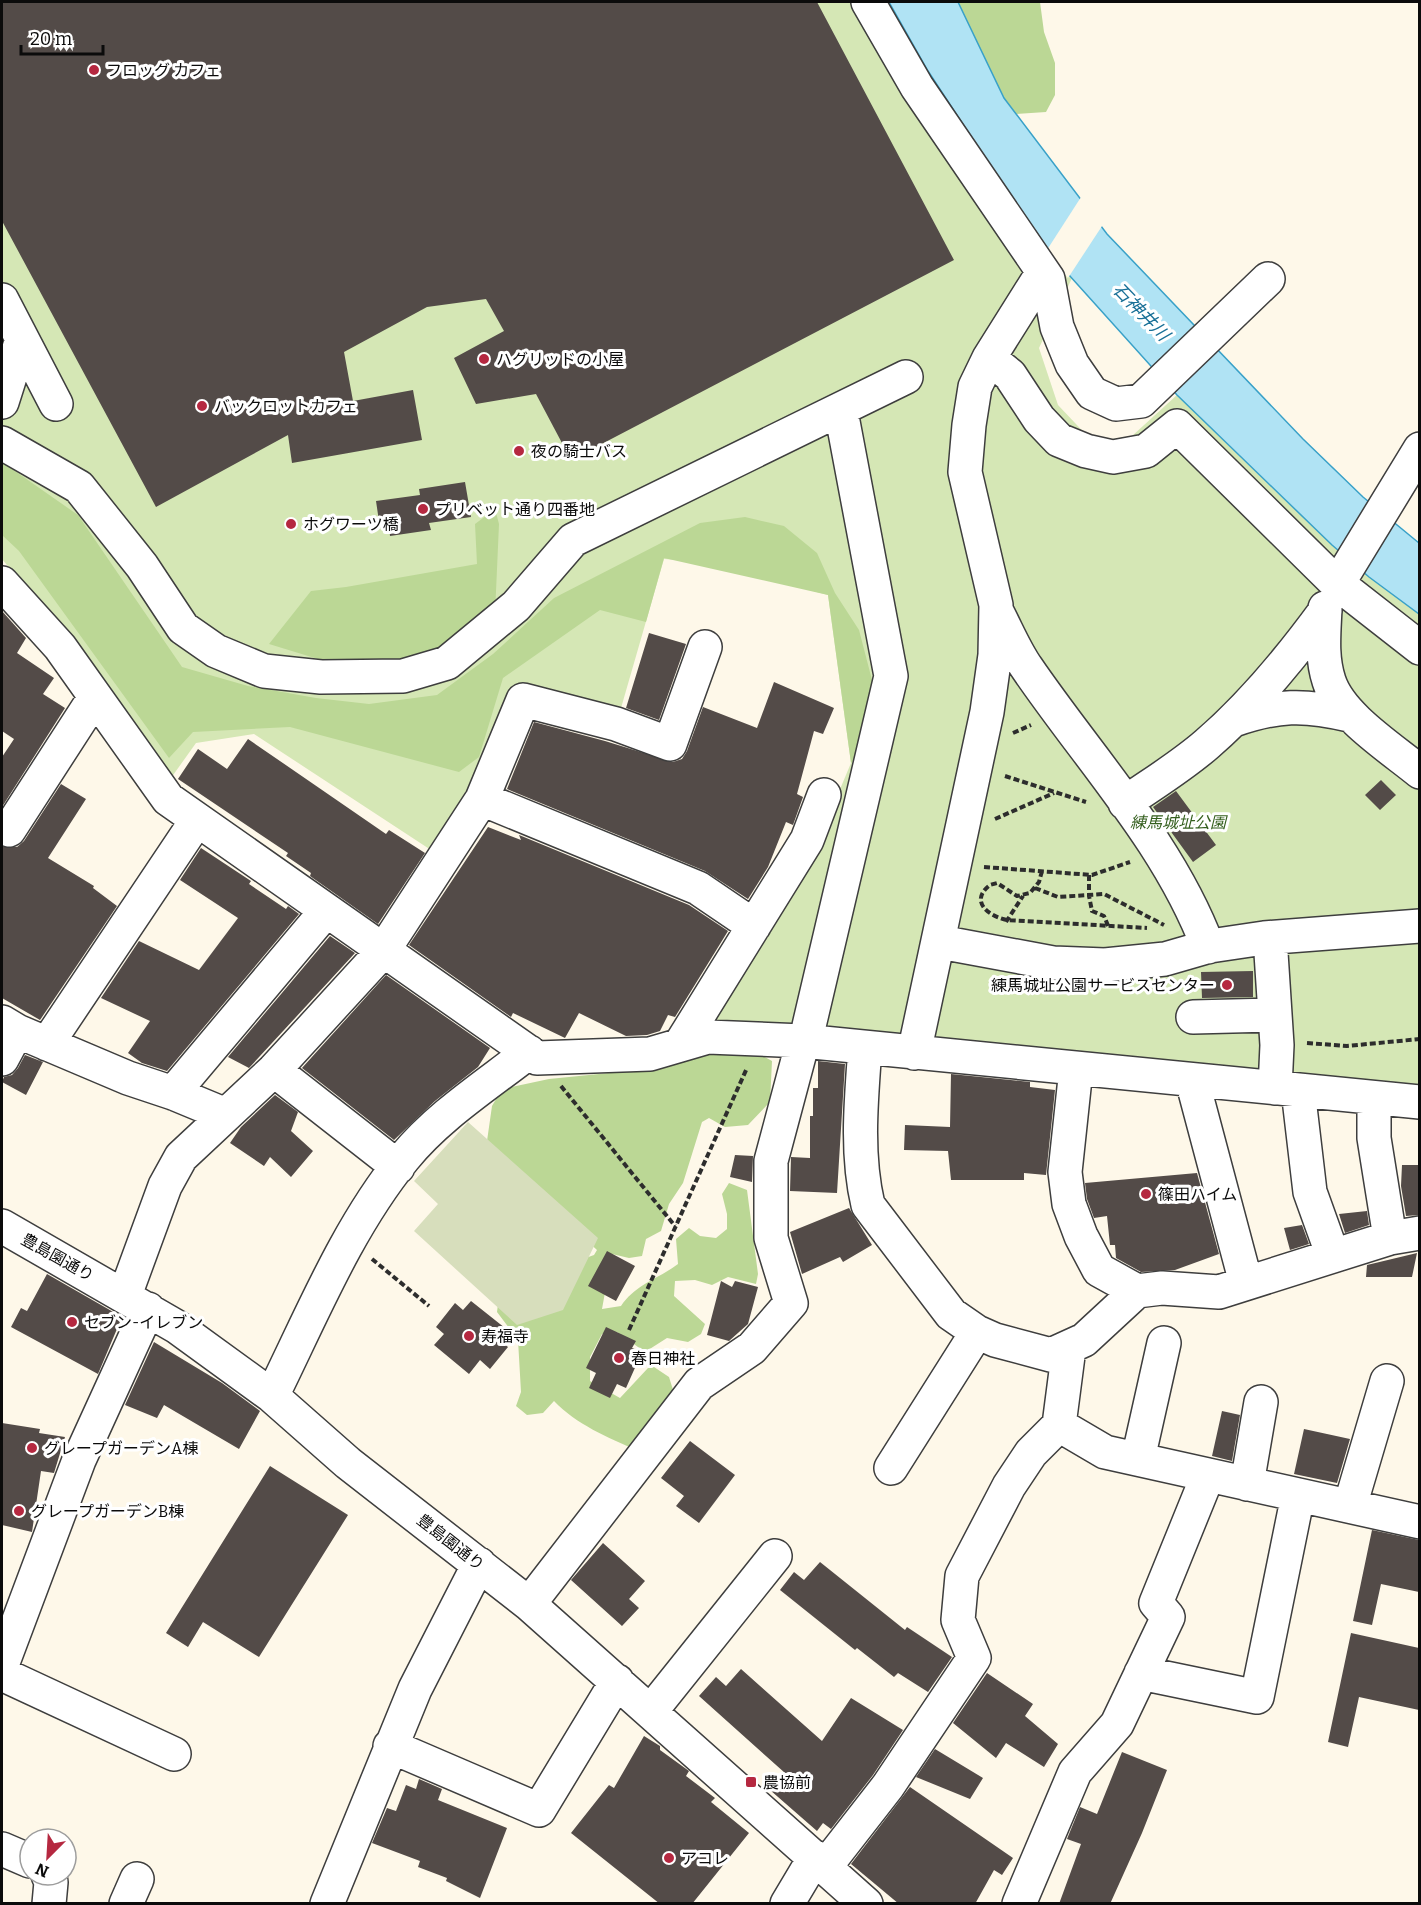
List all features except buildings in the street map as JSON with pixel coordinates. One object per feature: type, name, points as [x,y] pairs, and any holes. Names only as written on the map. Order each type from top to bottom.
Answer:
[{"type":"street","points":[[868,2],[917,87],[1048,279],[1057,327],[1072,364],[1092,393],[1116,404],[1141,401],[1268,279]]},
{"type":"street","points":[[914,1053],[940,942],[977,757],[994,655],[996,610],[965,472],[975,387],[989,358],[1038,280]]},
{"type":"street","points":[[2,300],[56,404]]},
{"type":"street","points":[[2,402],[22,339]]},
{"type":"street","points":[[989,358],[1010,375],[1039,419],[1059,440],[1086,451],[1113,457],[1146,451],[1178,426],[1333,589],[1419,648]]},
{"type":"street","points":[[2,443],[80,487],[142,566],[183,628],[216,651],[264,671],[321,677],[403,676],[447,663],[516,606],[573,540],[906,378]]},
{"type":"street","points":[[530,1604],[699,1384],[752,1348],[791,1303],[771,1238],[771,1161],[806,1034],[891,676],[841,411]]},
{"type":"street","points":[[1125,803],[1206,745],[1295,652],[1419,449]]},
{"type":"street","points":[[2,583],[60,647],[168,799],[533,1055],[650,1054],[708,1037],[759,1040],[806,1034],[865,1048],[1419,1102]]},
{"type":"street","points":[[1333,589],[1323,640],[1329,682],[1349,715],[1419,771]]},
{"type":"street","points":[[996,610],[1026,666],[1158,851],[1196,914],[1208,947]]},
{"type":"street","points":[[2,1665],[14,1592],[79,1460],[136,1302],[165,1186],[181,1157],[274,1070],[383,951],[482,800],[523,700],[616,724],[670,744],[705,647]]},
{"type":"street","points":[[9,830],[95,698]]},
{"type":"street","points":[[1232,720],[1266,709],[1295,706],[1322,708],[1349,715]]},
{"type":"street","points":[[680,1045],[807,840],[824,795]]},
{"type":"street","points":[[482,800],[698,888],[754,926]]},
{"type":"street","points":[[47,1044],[197,820]]},
{"type":"street","points":[[173,1093],[326,911]]},
{"type":"street","points":[[940,942],[1053,963],[1105,966],[1165,959],[1208,947],[1264,938],[1419,926]]},
{"type":"street","points":[[1271,953],[1276,1030],[1286,1089],[1310,1192],[1333,1256]]},
{"type":"street","points":[[1193,1017],[1276,1030]]},
{"type":"street","points":[[7,1037],[47,1044],[226,1115]]},
{"type":"street","points":[[865,1048],[860,1119],[863,1183],[868,1205],[951,1314],[977,1332],[995,1340],[1051,1354],[1084,1340],[1137,1291],[1162,1288],[1219,1292],[1405,1235],[1374,1138],[1374,1098]]},
{"type":"street","points":[[272,1396],[351,1238],[398,1167],[443,1120],[533,1055]]},
{"type":"street","points":[[1076,1069],[1065,1172],[1069,1204],[1081,1236],[1100,1270],[1137,1291]]},
{"type":"street","points":[[274,1070],[398,1167]]},
{"type":"street","points":[[1192,1080],[1246,1283]]},
{"type":"street","name":"豊島園通り","points":[[2,1226],[136,1302],[272,1396],[348,1463],[530,1604],[866,1904]]},
{"type":"street","points":[[891,1468],[977,1332]]},
{"type":"street","points":[[1138,1459],[1164,1342]]},
{"type":"street","points":[[787,1904],[820,1862],[888,1786],[974,1658],[958,1620],[962,1576],[1030,1453],[1059,1425],[1069,1348]]},
{"type":"street","points":[[1350,1506],[1387,1381]]},
{"type":"street","points":[[1247,1484],[1261,1402]]},
{"type":"street","points":[[1059,1425],[1105,1452],[1419,1522]]},
{"type":"street","points":[[1019,1904],[1075,1772],[1117,1724],[1168,1617],[1155,1603],[1208,1475]]},
{"type":"street","points":[[1141,1673],[1257,1697],[1298,1495]]},
{"type":"street","points":[[651,1711],[775,1556]]},
{"type":"street","points":[[327,1904],[415,1689],[479,1564]]},
{"type":"street","points":[[2,1674],[174,1754]]},
{"type":"street","points":[[390,1746],[539,1810],[617,1681]]},
{"type":"street","points":[[2,1849],[18,1856]]},
{"type":"street","points":[[48,1904],[50,1887]]},
{"type":"path","points":[[977,757],[1059,713]]},
{"type":"path","points":[[977,757],[1054,792],[1095,804],[1125,803]]},
{"type":"path","points":[[1054,792],[958,848],[976,867],[1089,875],[1158,851]]},
{"type":"path","points":[[1035,888],[1058,897],[1104,894],[1166,926],[1108,927],[1007,920],[988,914],[981,905],[980,897],[990,885],[997,884],[1017,896],[1030,893],[1035,888],[1042,872]]},
{"type":"path","points":[[1089,875],[1092,911],[1104,916],[1108,927],[1104,942],[1105,966]]},
{"type":"path","points":[[1276,1030],[1347,1046],[1419,1039]]},
{"type":"path","points":[[629,1330],[759,1040]]},
{"type":"path","points":[[533,1055],[675,1226]]},
{"type":"path","points":[[351,1238],[364,1253],[429,1306]]},
{"type":"green space","name":"練馬城址公園","points":[[2,2],[889,2],[928,71],[1042,245],[1072,278],[1039,348],[1058,405],[1093,442],[1132,436],[1177,395],[1324,536],[1419,614],[1419,1086],[707,1026],[825,825],[851,763],[828,595],[706,562],[664,559],[619,715],[516,684],[481,779],[434,852],[254,734],[196,743],[171,778],[71,643],[2,559]]},
{"type":"green space","points":[[945,2],[1040,2],[1044,32],[1055,63],[1055,95],[1046,112],[1003,115]]},
{"type":"green space","points":[[2,462],[78,515],[182,667],[248,686],[316,698],[369,704],[437,695],[493,654],[554,598],[700,523],[745,517],[784,526],[817,553],[835,593],[859,630],[878,703],[865,746],[851,763],[828,595],[664,558],[646,622],[600,610],[503,678],[479,757],[459,772],[290,727],[193,732],[169,758],[19,551],[2,535]]},
{"type":"green space","points":[[495,509],[499,524],[495,614],[439,650],[376,665],[318,659],[269,644],[311,591],[477,564],[475,524]]},
{"type":"green space","points":[[706,1048],[763,1056],[772,1061],[770,1102],[748,1125],[725,1127],[709,1118],[702,1122],[683,1183],[669,1204],[661,1231],[646,1239],[642,1256],[629,1258],[612,1254],[602,1309],[621,1306],[633,1292],[678,1264],[676,1239],[689,1228],[700,1236],[716,1238],[727,1229],[727,1214],[722,1194],[729,1183],[747,1190],[758,1274],[756,1284],[728,1277],[712,1285],[695,1280],[675,1281],[674,1296],[705,1324],[701,1334],[688,1342],[667,1338],[645,1352],[617,1332],[602,1334],[590,1357],[590,1381],[620,1398],[648,1368],[654,1367],[669,1377],[674,1393],[637,1450],[582,1423],[554,1401],[543,1413],[527,1415],[516,1406],[521,1392],[518,1340],[497,1312],[500,1289],[594,1255],[597,1250],[486,1148],[492,1106],[502,1089],[549,1079],[669,1067]]},
{"type":"green space","points":[[468,1122],[598,1238],[563,1310],[517,1325],[414,1231],[438,1204],[414,1181]]},
{"type":"water","name":"石神井川","points":[[889,2],[958,2],[1004,98],[1107,234],[1303,439],[1363,497],[1419,543],[1419,614],[1369,577],[1332,545],[1177,395],[1042,245],[928,71]]},
{"type":"pier","points":[[1083,194],[1104,223],[1068,278],[1045,253]]},
{"type":"place","name":"フロッグ カフェ","points":[[94,70]]},
{"type":"place","name":"ハグリッドの小屋","points":[[484,359]]},
{"type":"place","name":"バックロットカフェ","points":[[202,406]]},
{"type":"place","name":"夜の騎士バス","points":[[519,451]]},
{"type":"place","name":"プリベット通り四番地","points":[[423,509]]},
{"type":"place","name":"ホグワーツ橋","points":[[291,524]]},
{"type":"place","name":"練馬城址公園サービスセンター","points":[[1227,985]]},
{"type":"place","name":"篠田ハイム","points":[[1146,1194]]},
{"type":"place","name":"セブン-イレブン","points":[[72,1322]]},
{"type":"place","name":"寿福寺","points":[[469,1336]]},
{"type":"place","name":"春日神社","points":[[619,1358]]},
{"type":"place","name":"グレープガーデンA棟","points":[[32,1448]]},
{"type":"place","name":"グレープガーデンB棟","points":[[19,1511]]},
{"type":"place","name":"農協前","points":[[751,1782]]},
{"type":"place","name":"アコレ","points":[[669,1858]]}]
